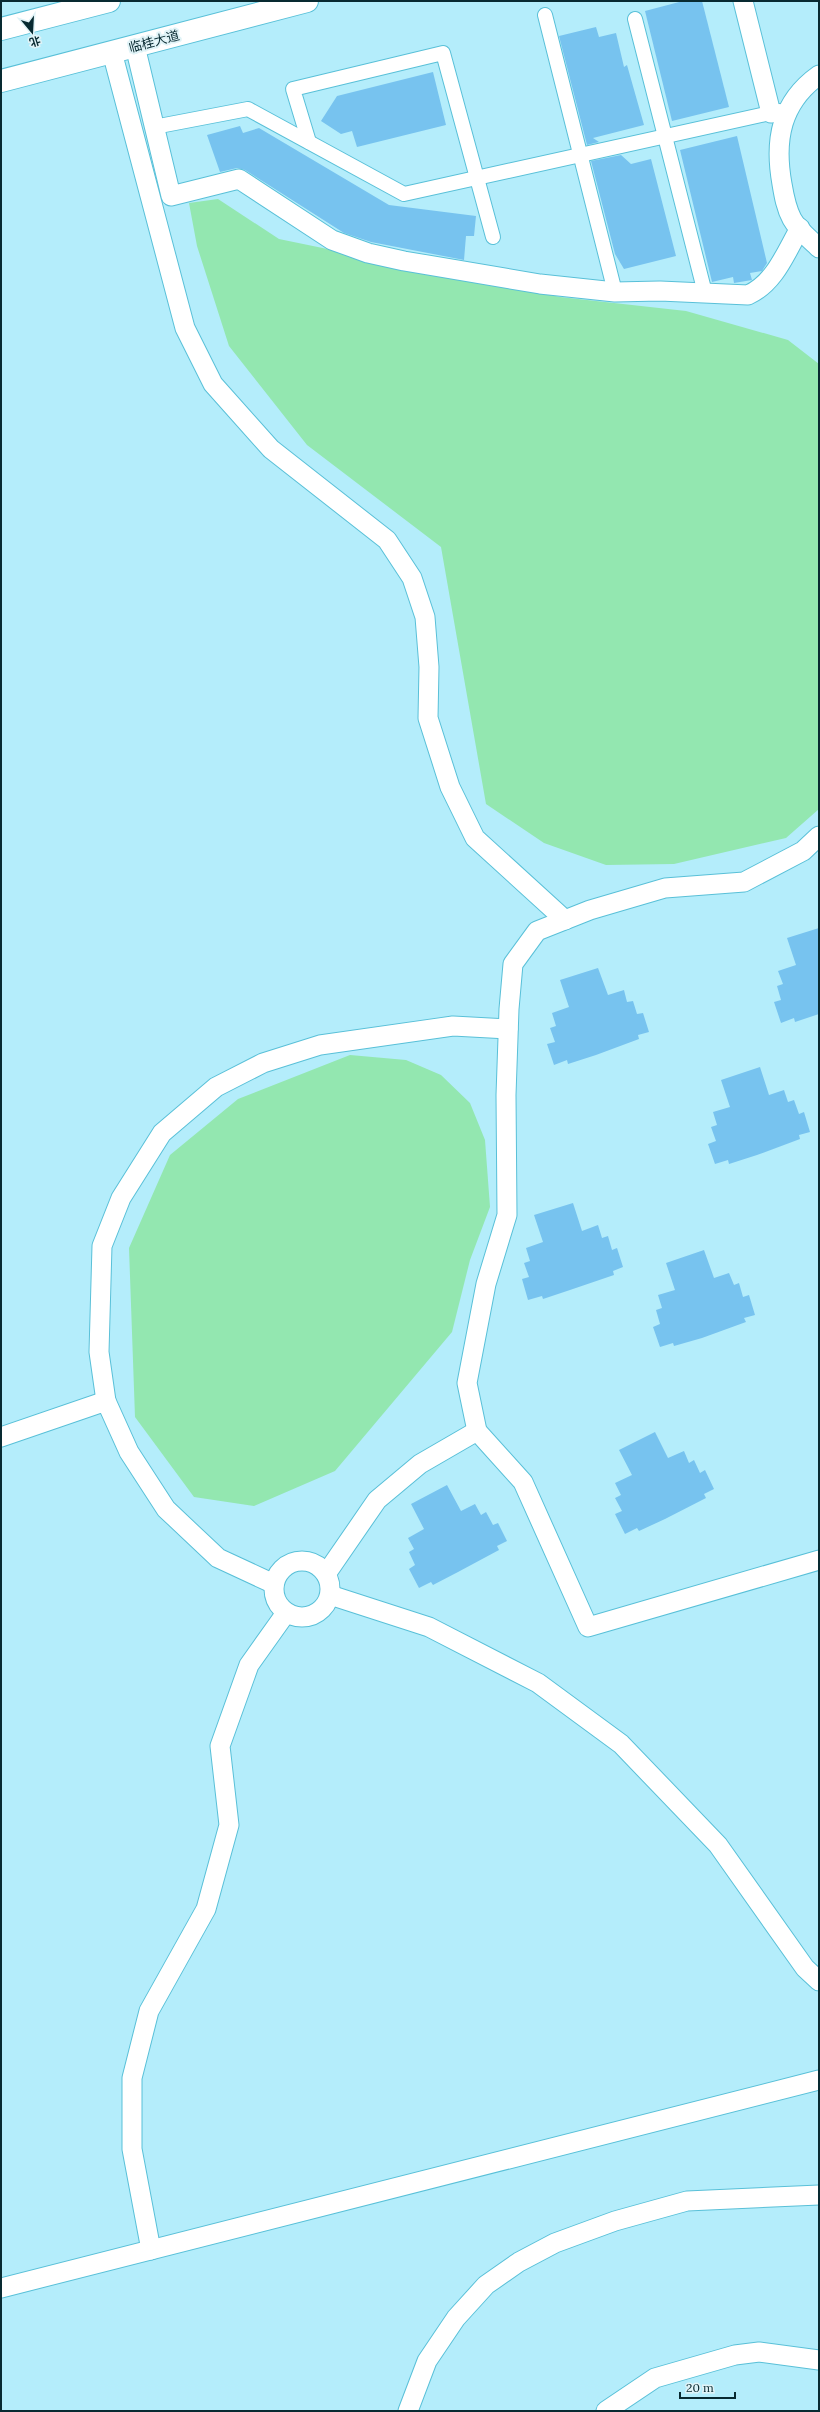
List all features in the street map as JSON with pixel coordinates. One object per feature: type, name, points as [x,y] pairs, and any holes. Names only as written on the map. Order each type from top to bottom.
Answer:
[{"type":"main road","points":[[1,30],[110,1]]},
{"type":"main road","name":"临桂大道","points":[[1,81],[308,1]]},
{"type":"street","points":[[743,1],[780,111],[778,163],[785,201],[792,220],[819,248]]},
{"type":"street","points":[[545,15],[615,292]]},
{"type":"street","points":[[635,19],[705,293]]},
{"type":"street","points":[[135,46],[171,196],[239,180],[327,237],[368,253],[540,284],[615,292],[748,294],[761,288],[773,275],[800,228]]},
{"type":"street","points":[[112,52],[185,328],[213,384],[271,449],[387,540],[412,578],[425,616],[429,667],[428,718],[450,787],[475,838],[566,920]]},
{"type":"street","points":[[309,142],[293,89],[443,53],[493,237]]},
{"type":"street","points":[[154,127],[248,109],[404,194],[780,111],[819,75]]},
{"type":"street","points":[[819,836],[803,851],[744,882],[665,888],[537,931],[513,964],[508,1029],[507,1215],[486,1284],[467,1383],[477,1431],[523,1482],[588,1627],[819,1560]]},
{"type":"street","points":[[274,1584],[218,1558],[166,1509],[129,1452],[106,1401],[99,1352],[102,1246],[122,1198],[162,1133],[216,1087],[263,1063],[320,1045],[453,1026],[508,1029]]},
{"type":"street","points":[[1,1437],[106,1401]]},
{"type":"street","points":[[326,1574],[377,1500],[420,1464],[477,1431]]},
{"type":"street","points":[[297,1562],[313,1564],[326,1574],[330,1584],[330,1595],[326,1605],[318,1613],[307,1617],[296,1617],[286,1613],[278,1605],[274,1595],[274,1584],[279,1573],[287,1566],[297,1562]]},
{"type":"street","points":[[330,1595],[429,1627],[538,1683],[621,1744],[718,1845],[805,1968],[819,1981]]},
{"type":"street","points":[[151,2250],[132,2149],[132,2078],[149,2011],[206,1909],[229,1825],[220,1746],[249,1665],[286,1613]]},
{"type":"street","points":[[1,2288],[819,2080]]},
{"type":"street","points":[[408,2411],[427,2361],[456,2318],[486,2285],[519,2262],[555,2244],[614,2221],[687,2202],[819,2195]]},
{"type":"street","points":[[606,2411],[655,2378],[735,2354],[759,2352],[819,2360]]},
{"type":"green space","points":[[218,199],[279,239],[560,297],[686,311],[788,340],[819,364],[819,809],[786,838],[674,864],[606,865],[544,843],[486,804],[441,547],[307,445],[229,346],[197,246],[189,203]]},
{"type":"green space","points":[[350,1055],[406,1060],[441,1075],[470,1103],[485,1140],[490,1207],[470,1260],[452,1332],[335,1471],[254,1506],[194,1497],[135,1417],[129,1248],[170,1155],[238,1099]]},
{"type":"building","points":[[683,1],[702,1],[729,107],[672,121],[645,11]]},
{"type":"building","points":[[596,27],[599,37],[616,33],[624,67],[627,65],[644,125],[593,138],[599,142],[587,145],[559,36]]},
{"type":"building","points":[[433,72],[446,125],[357,147],[352,131],[341,134],[321,121],[337,96]]},
{"type":"building","points":[[240,126],[243,133],[259,128],[389,205],[476,216],[474,236],[466,236],[464,260],[371,242],[344,233],[245,170],[237,168],[220,172],[207,135]]},
{"type":"building","points":[[737,136],[767,263],[762,271],[750,273],[752,280],[734,283],[733,277],[712,282],[680,150]]},
{"type":"building","points":[[621,155],[631,164],[651,159],[676,256],[624,269],[615,254],[591,161]]},
{"type":"building","points":[[819,928],[819,1014],[795,1022],[794,1018],[781,1023],[774,1002],[781,1000],[777,986],[783,984],[778,971],[796,965],[787,938]]},
{"type":"building","points":[[598,968],[608,995],[624,990],[627,1002],[633,1001],[637,1014],[643,1013],[649,1032],[638,1035],[639,1039],[596,1055],[568,1064],[567,1060],[554,1065],[547,1044],[555,1042],[550,1028],[556,1026],[552,1013],[569,1007],[560,980]]},
{"type":"building","points":[[760,1067],[769,1095],[784,1090],[788,1102],[794,1100],[799,1114],[804,1112],[810,1132],[799,1135],[800,1139],[757,1155],[729,1164],[728,1160],[715,1164],[708,1144],[716,1141],[711,1127],[717,1125],[713,1112],[730,1107],[721,1080]]},
{"type":"building","points":[[573,1203],[582,1231],[598,1225],[602,1238],[608,1236],[612,1250],[617,1248],[623,1267],[613,1271],[614,1275],[543,1299],[542,1296],[528,1300],[522,1279],[529,1277],[524,1263],[530,1261],[526,1248],[543,1242],[534,1215]]},
{"type":"building","points":[[704,1250],[714,1278],[729,1273],[734,1285],[739,1283],[743,1297],[749,1295],[755,1315],[744,1318],[746,1322],[702,1338],[674,1346],[673,1343],[660,1347],[653,1327],[660,1324],[656,1310],[662,1308],[658,1295],[675,1290],[666,1263]]},
{"type":"building","points":[[655,1432],[668,1458],[684,1451],[689,1463],[694,1460],[700,1473],[705,1470],[714,1489],[704,1494],[706,1498],[665,1519],[639,1531],[637,1528],[625,1534],[615,1514],[622,1511],[615,1498],[621,1495],[615,1483],[632,1475],[619,1450]]},
{"type":"building","points":[[447,1485],[461,1511],[475,1504],[481,1515],[486,1512],[493,1525],[498,1523],[507,1541],[497,1546],[499,1550],[458,1572],[433,1585],[431,1582],[419,1588],[409,1569],[415,1565],[409,1552],[414,1549],[408,1538],[424,1529],[411,1504]]}]
